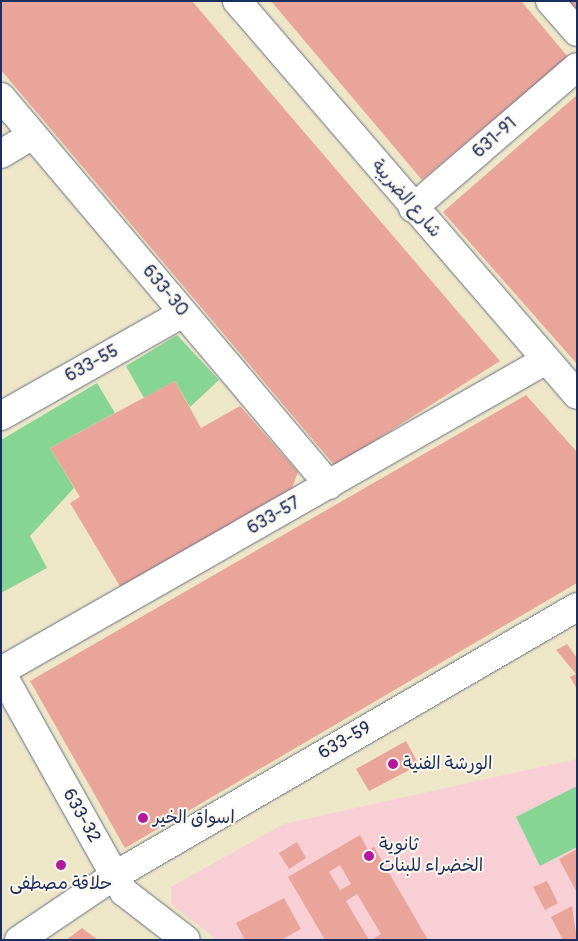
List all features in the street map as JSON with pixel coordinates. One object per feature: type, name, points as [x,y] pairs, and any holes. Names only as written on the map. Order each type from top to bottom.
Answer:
[{"type":"street","name":"شارع الضريبة","points":[[237,1],[413,208],[577,395]]},
{"type":"street","points":[[550,1],[577,32]]},
{"type":"street","name":"631-91","points":[[413,208],[577,67]]},
{"type":"street","name":"633-30","points":[[1,97],[329,485]]},
{"type":"street","points":[[1,154],[33,136]]},
{"type":"street","name":"633-55","points":[[1,416],[183,313]]},
{"type":"street","name":"633-57","points":[[1,671],[546,360]]},
{"type":"street","name":"633-59","points":[[19,940],[114,876],[577,607]]},
{"type":"street","name":"633-32","points":[[1,671],[124,892],[186,940]]},
{"type":"shaded area","name":"ثانوية الخضراء للبنات","points":[[577,759],[577,940],[217,940],[171,904],[171,887],[284,824]]},
{"type":"green space","points":[[177,335],[219,380],[190,407],[175,381],[144,398],[126,366]]},
{"type":"green space","points":[[97,383],[115,413],[50,448],[74,488],[30,536],[47,568],[1,593],[1,440]]},
{"type":"green space","points":[[577,786],[577,847],[540,866],[516,817]]},
{"type":"building","points":[[1,1],[192,1],[500,361],[335,466],[1,70]]},
{"type":"building","points":[[271,1],[521,1],[568,57],[422,180]]},
{"type":"building","points":[[568,1],[577,1],[577,12]]},
{"type":"building","points":[[577,95],[577,364],[443,212]]},
{"type":"building","points":[[175,381],[201,428],[240,406],[298,472],[292,488],[121,588],[70,503],[80,497],[50,448]]},
{"type":"building","points":[[526,395],[577,452],[577,583],[125,848],[30,681]]},
{"type":"building","points":[[567,644],[577,658],[577,689],[570,677],[576,674],[556,650]]},
{"type":"building","points":[[406,741],[419,765],[369,791],[356,769]]},
{"type":"building","points":[[360,835],[368,850],[374,847],[428,940],[371,940],[381,934],[357,894],[346,901],[369,940],[325,940],[288,877]],"holes":[[[340,865],[351,884],[340,890],[329,872]]]},
{"type":"building","points":[[297,842],[306,858],[289,869],[279,853]]},
{"type":"building","points":[[577,849],[577,893],[559,859]]},
{"type":"building","points":[[547,881],[558,903],[545,910],[533,887]]},
{"type":"building","points":[[284,898],[301,929],[281,940],[245,940],[236,923]]},
{"type":"building","points":[[572,906],[577,940],[563,940],[551,917]]},
{"type":"building","points":[[82,928],[98,940],[66,940]]},
{"type":"place","name":"الورشة الفنية","points":[[393,764]]},
{"type":"place","name":"اسواق الخير","points":[[143,818]]},
{"type":"place","name":"ثانوية الخضراء للبنات","points":[[369,856]]},
{"type":"place","name":"حلاقة مصطفى","points":[[61,865]]}]
